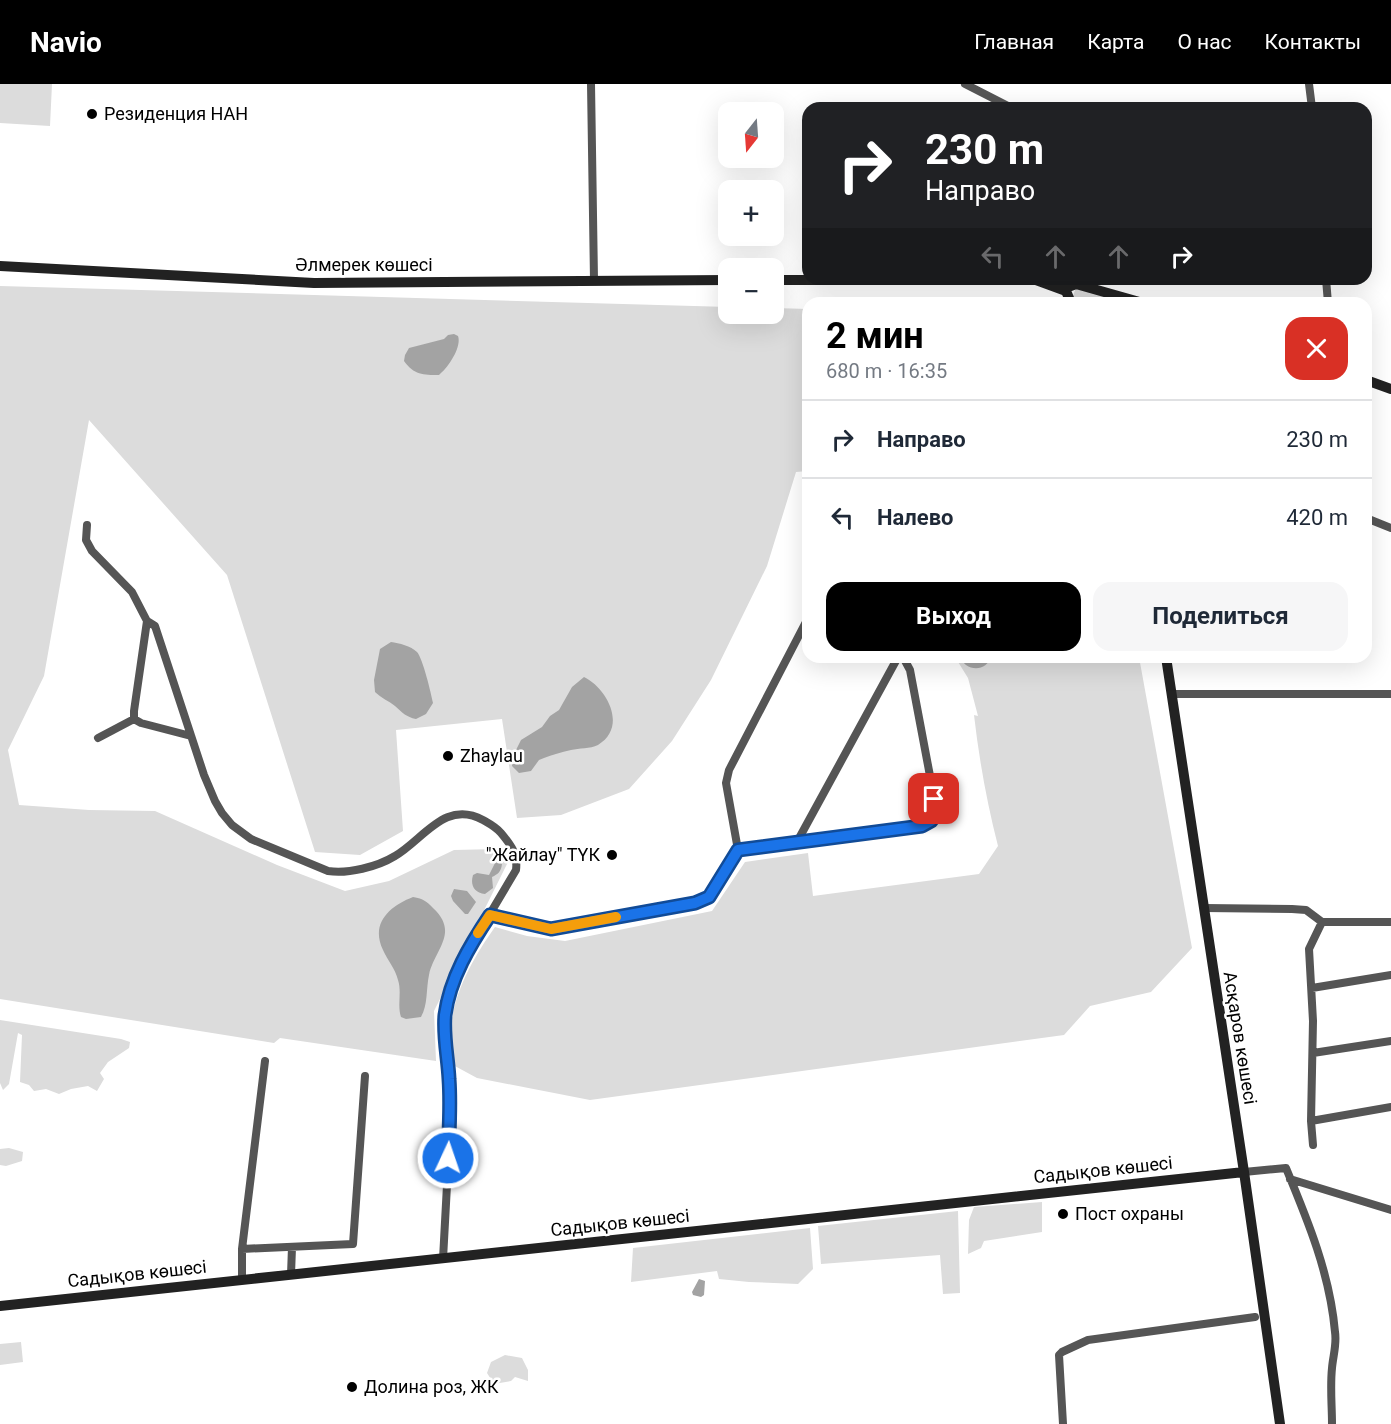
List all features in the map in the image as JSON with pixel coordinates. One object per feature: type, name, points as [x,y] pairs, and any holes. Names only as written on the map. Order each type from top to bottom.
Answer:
[{"type":"street","points":[[591,84],[594,280]]},
{"type":"street","points":[[965,84],[1000,102]]},
{"type":"street","points":[[1309,84],[1311,102]]},
{"type":"street","name":"Әлмерек көшесі","points":[[0,266],[314,283],[718,280]]},
{"type":"street","points":[[784,280],[802,280]]},
{"type":"street","points":[[1080,285],[1122,297]]},
{"type":"street","points":[[1372,382],[1391,389]]},
{"type":"street","points":[[1372,520],[1391,528]]},
{"type":"street","points":[[87,525],[86,540],[92,551],[132,592],[147,621],[155,626],[215,801],[232,825],[251,839],[328,871],[350,872],[392,858],[427,830],[448,817],[465,813],[496,827],[514,851],[517,861],[516,870],[462,961],[445,1016],[451,1111],[443,1259]]},
{"type":"street","points":[[134,719],[147,621]]},
{"type":"street","points":[[490,915],[551,929],[695,903],[709,897],[738,850],[726,783],[729,770],[802,630]]},
{"type":"street","points":[[797,842],[898,663]]},
{"type":"street","points":[[738,850],[922,826],[931,821],[937,813],[910,670],[905,663]]},
{"type":"street","name":"Асқаров көшесі","points":[[1167,663],[1280,1424]]},
{"type":"street","points":[[1171,694],[1391,694]]},
{"type":"street","points":[[134,719],[141,723],[191,736]]},
{"type":"street","points":[[98,738],[134,719]]},
{"type":"street","points":[[1204,908],[1292,909],[1311,913],[1322,922],[1391,922]]},
{"type":"street","points":[[1313,1145],[1311,1121],[1312,988],[1309,949],[1322,922]]},
{"type":"street","points":[[1312,988],[1391,975]]},
{"type":"street","points":[[1313,1053],[1391,1041]]},
{"type":"street","points":[[242,1280],[242,1249],[265,1061]]},
{"type":"street","points":[[242,1249],[354,1244],[365,1076]]},
{"type":"street","points":[[1311,1121],[1391,1107]]},
{"type":"street","points":[[1244,1172],[1286,1168],[1321,1260],[1335,1332],[1336,1349],[1332,1368],[1332,1424]]},
{"type":"street","name":"Садықов көшесі","points":[[0,1306],[1244,1172]]},
{"type":"street","points":[[1290,1179],[1391,1210]]},
{"type":"street","points":[[291,1247],[291,1275]]},
{"type":"street","points":[[1063,1424],[1059,1355],[1062,1352],[1088,1340],[1255,1317]]},
{"type":"shaded area","points":[[0,84],[52,84],[50,126],[0,123]]},
{"type":"shaded area","points":[[0,286],[718,307],[718,324],[784,324],[784,308],[802,309],[802,472],[796,472],[767,566],[711,680],[672,741],[629,789],[561,815],[517,818],[502,719],[396,730],[403,831],[360,855],[315,852],[227,575],[89,420],[44,676],[8,750],[19,805],[89,810],[155,811],[277,865],[345,891],[389,881],[454,850],[497,849],[508,862],[434,1011],[436,1061],[280,1038],[274,1043],[0,999]]},
{"type":"shaded area","points":[[1076,288],[1108,297],[1072,297]]},
{"type":"shaded area","points":[[454,334],[458,336],[458,346],[450,362],[439,375],[419,373],[411,369],[404,361],[409,348],[444,339]]},
{"type":"shaded area","points":[[391,642],[405,645],[417,652],[424,669],[433,703],[426,714],[416,719],[405,714],[375,692],[374,680],[380,649]]},
{"type":"shaded area","points":[[959,663],[1140,663],[1192,948],[1151,992],[1090,1006],[1064,1035],[590,1100],[477,1078],[453,1065],[451,1027],[456,1000],[473,961],[495,927],[527,936],[565,941],[712,911],[745,862],[808,853],[813,896],[979,874],[998,846],[978,748],[974,715],[978,716],[968,678]]},
{"type":"shaded area","points":[[964,663],[987,663],[978,668]]},
{"type":"shaded area","points":[[584,677],[600,690],[611,708],[612,728],[607,737],[598,745],[574,749],[539,760],[531,771],[519,773],[512,766],[513,756],[521,740],[542,727],[550,716],[559,710],[572,687]]},
{"type":"shaded area","points":[[499,862],[502,867],[492,877],[493,888],[485,894],[476,890],[473,885],[473,875],[477,873],[489,875],[495,863]]},
{"type":"shaded area","points":[[454,889],[467,891],[476,902],[468,914],[465,914],[453,901],[451,896]]},
{"type":"shaded area","points":[[413,897],[424,901],[441,917],[445,934],[429,975],[426,1002],[421,1017],[406,1019],[401,1017],[398,980],[383,950],[379,932],[381,924],[390,911]]},
{"type":"shaded area","points":[[0,1020],[121,1039],[130,1042],[129,1048],[108,1062],[100,1073],[104,1079],[97,1091],[88,1086],[59,1094],[46,1089],[34,1091],[29,1085],[20,1082],[22,1035],[18,1033],[9,1084],[3,1090],[0,1083]]},
{"type":"shaded area","points":[[9,1148],[23,1152],[22,1161],[6,1166],[0,1165],[0,1149]]},
{"type":"shaded area","points":[[1042,1202],[1042,1232],[984,1241],[981,1248],[968,1254],[969,1220],[974,1207]]},
{"type":"shaded area","points":[[958,1211],[960,1293],[943,1294],[940,1255],[821,1264],[818,1226]]},
{"type":"shaded area","points":[[810,1228],[813,1269],[798,1284],[719,1279],[717,1271],[631,1282],[633,1248]]},
{"type":"shaded area","points":[[699,1279],[705,1281],[704,1295],[701,1297],[693,1295],[692,1292]]},
{"type":"shaded area","points":[[21,1342],[23,1362],[0,1365],[0,1344]]},
{"type":"shaded area","points":[[505,1355],[522,1358],[528,1370],[528,1381],[515,1377],[511,1381],[494,1384],[487,1373],[491,1362]]},
{"type":"slow traffic","points":[[478,933],[490,915],[551,929],[616,917]]},
{"type":"place","name":"Резиденция НАН","points":[[92,114]]},
{"type":"place","name":"Zhaylau","points":[[448,756]]},
{"type":"place","name":"\"Жайлау\" ТҮК","points":[[612,855]]},
{"type":"place","name":"Пост охраны","points":[[1063,1214]]},
{"type":"place","name":"Долина роз, ЖК","points":[[352,1387]]},
{"type":"route","points":[[448,1158],[451,1111],[445,1016],[462,961],[490,915],[551,929],[704,901],[709,897],[738,850],[922,826],[931,821],[937,813],[934,799]]}]
